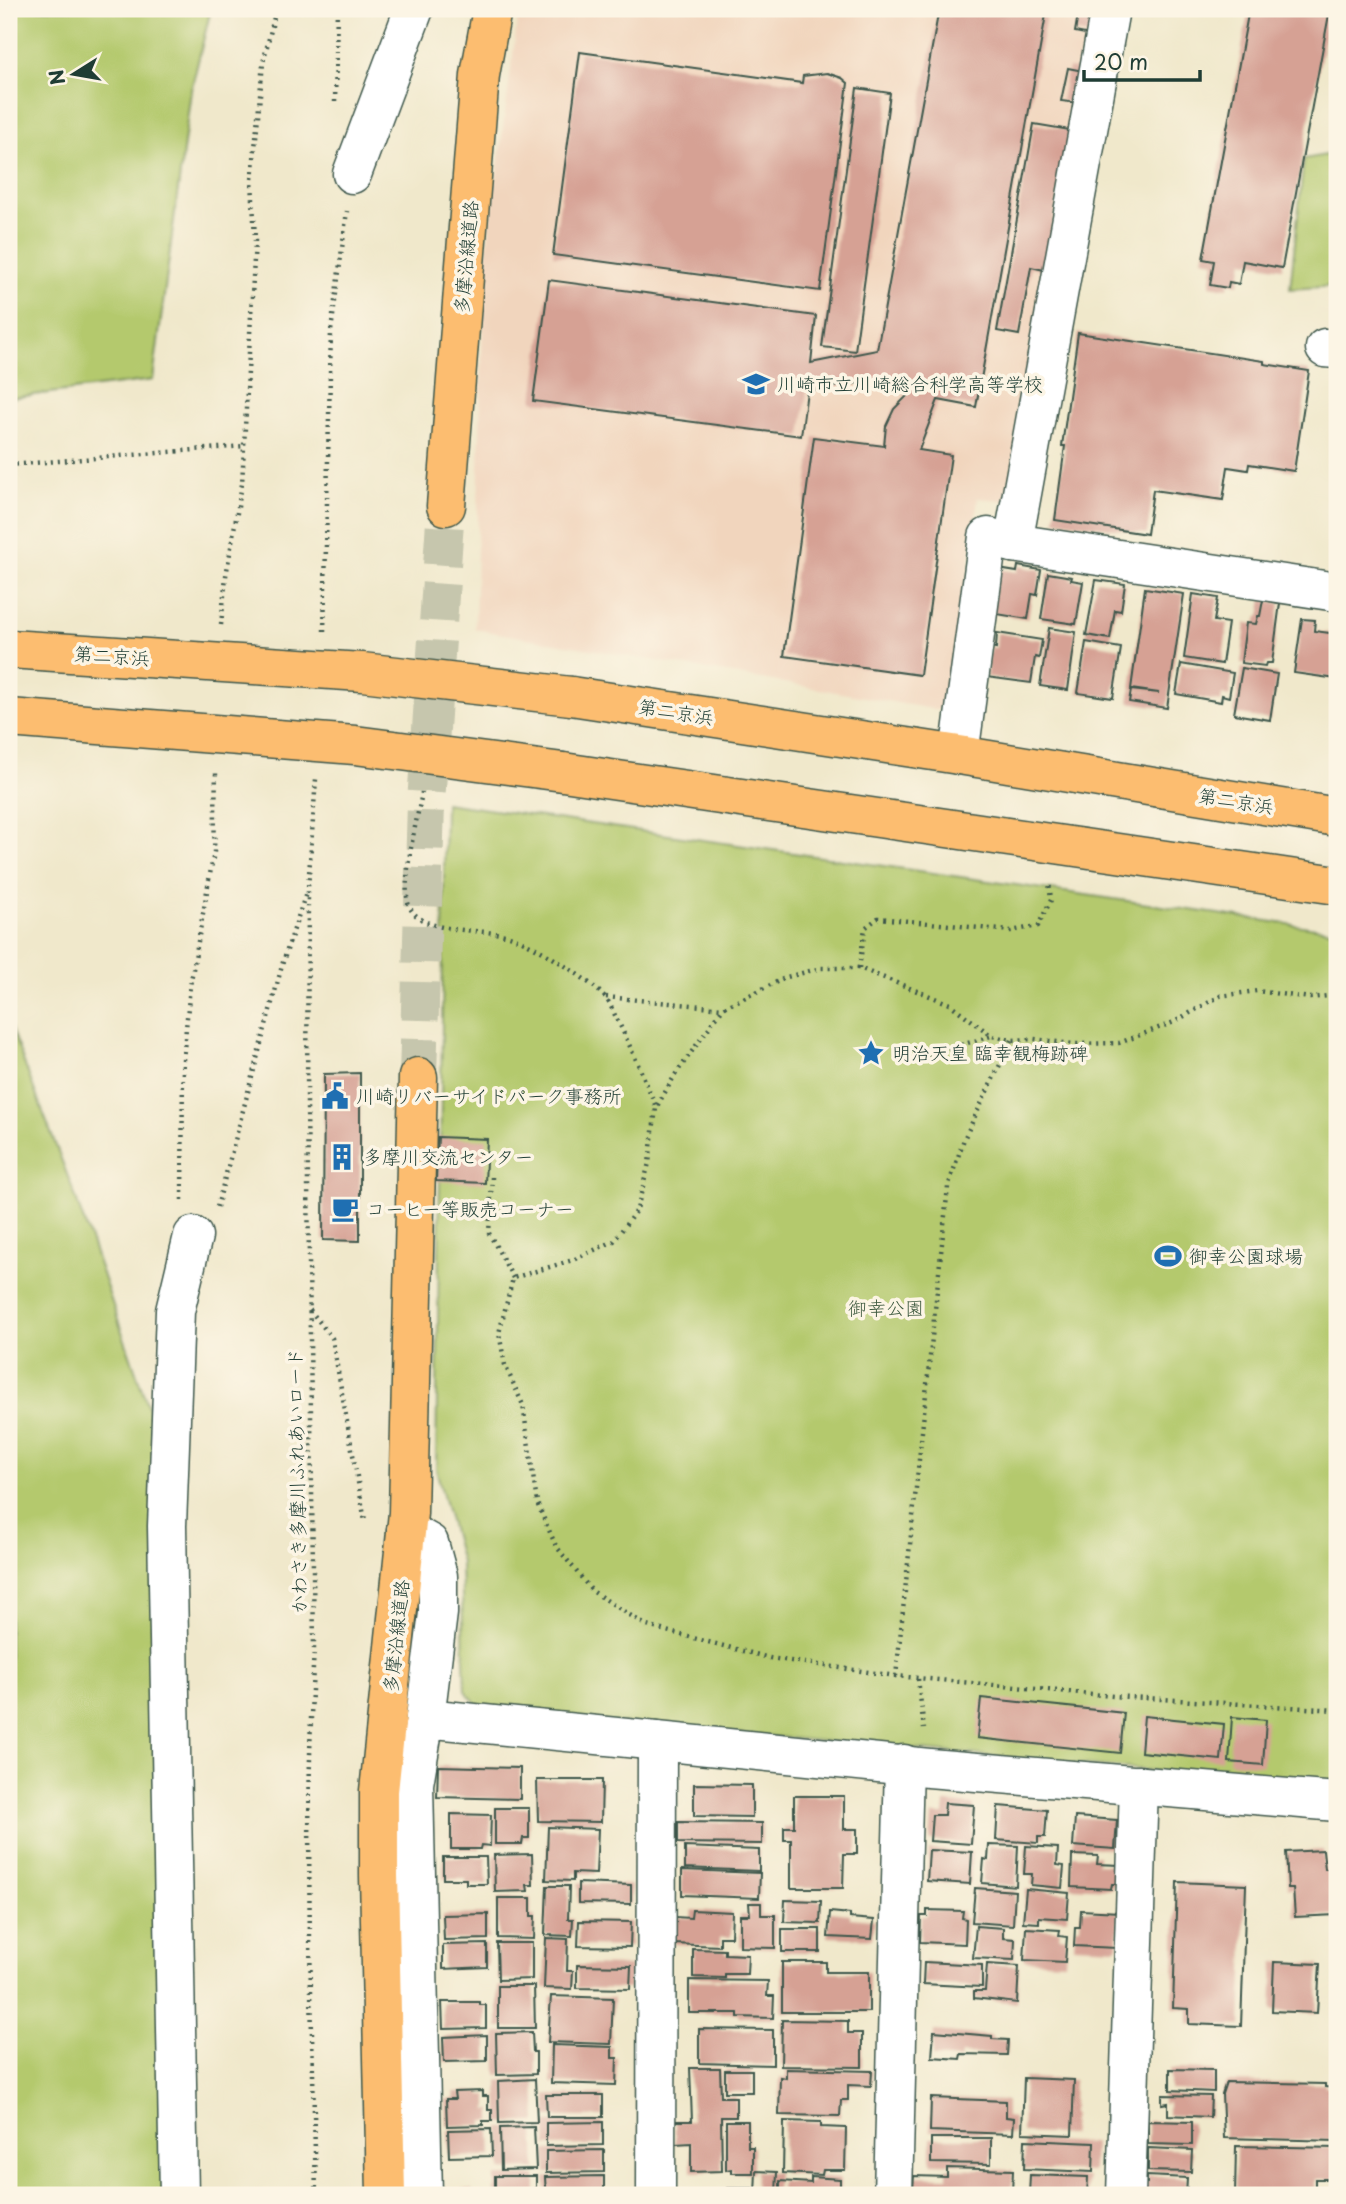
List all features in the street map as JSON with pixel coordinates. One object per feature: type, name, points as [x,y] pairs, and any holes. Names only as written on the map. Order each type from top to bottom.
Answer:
[{"type":"main road","name":"多摩沿線道路","points":[[446,506],[480,75],[492,9]]},
{"type":"main road","name":"第二京浜","points":[[9,649],[362,672],[571,696],[959,755],[1337,817]]},
{"type":"main road","points":[[9,718],[355,745],[564,772],[1337,885]]},
{"type":"main road","name":"多摩沿線道路","points":[[386,2195],[379,1791],[407,1530],[418,1077]]},
{"type":"street","points":[[352,174],[414,9]]},
{"type":"street","points":[[1013,543],[1110,9]]},
{"type":"street","points":[[959,755],[988,537],[1337,592]]},
{"type":"street","points":[[179,2195],[167,1525],[175,1311],[193,1236]]},
{"type":"street","points":[[407,1530],[429,1543],[438,1576],[438,1613],[414,1784],[423,2195]]},
{"type":"street","points":[[425,1718],[916,1766],[1337,1802]]},
{"type":"street","points":[[656,2195],[657,1741]]},
{"type":"street","points":[[893,2195],[916,1766]]},
{"type":"street","points":[[1126,2195],[1139,1785]]},
{"type":"path","points":[[221,632],[226,576],[242,484],[255,240],[252,180],[263,63],[276,9]]},
{"type":"path","points":[[324,639],[331,331],[352,174]]},
{"type":"path","points":[[9,465],[244,446]]},
{"type":"path","name":"かわさき多摩川ふれあいロード","points":[[316,2195],[309,1872],[309,1739],[314,1648],[307,1104],[308,888],[317,766]]},
{"type":"path","points":[[216,772],[214,852],[190,986],[183,1060],[183,1221],[186,1230],[193,1236],[204,1234],[212,1226],[284,962],[308,888]]},
{"type":"path","points":[[423,790],[406,882],[407,898],[416,915],[432,926],[486,930],[514,937],[556,961],[605,996],[632,1049],[656,1108]]},
{"type":"path","points":[[859,968],[865,928],[878,918],[1011,931],[1038,926],[1051,900],[1049,874]]},
{"type":"path","points":[[513,1278],[573,1261],[614,1241],[636,1209],[649,1163],[656,1108],[676,1075],[723,1008],[787,977],[821,968],[859,968],[950,1004],[992,1036],[1073,1044],[1119,1043],[1174,1022],[1220,996],[1257,990],[1310,998],[1337,995]]},
{"type":"path","points":[[605,996],[723,1008]]},
{"type":"path","points":[[920,1056],[992,1036]]},
{"type":"path","points":[[896,1676],[948,1187],[964,1139],[1012,1040]]},
{"type":"path","points":[[492,1177],[489,1233],[513,1278],[499,1333],[505,1365],[523,1405],[537,1503],[556,1546],[592,1591],[647,1626],[770,1658],[918,1679],[1114,1696],[1337,1710]]},
{"type":"path","points":[[309,1309],[332,1338],[367,1530]]},
{"type":"path","points":[[916,1766],[918,1679]]},
{"type":"shaded area","name":"川崎市立川崎総合科学高等学校","points":[[519,9],[1097,9],[1010,501],[978,498],[950,712],[475,629],[484,271]]},
{"type":"green space","points":[[9,9],[211,9],[191,90],[153,380],[9,398]]},
{"type":"green space","points":[[1337,153],[1337,286],[1290,289],[1304,159]]},
{"type":"green space","name":"御幸公園","points":[[445,803],[1337,931],[1337,1787],[506,1713],[480,1707],[465,1691],[461,1562],[436,1469]]},
{"type":"green space","points":[[9,1024],[73,1190],[174,1482],[185,2195],[9,2195]]},
{"type":"building","points":[[939,9],[1047,9],[976,407],[938,400],[919,450],[951,455],[920,675],[784,656],[814,437],[884,446],[886,426],[894,409],[909,394],[870,387],[871,381],[807,391],[801,436],[533,401],[549,280],[816,316],[811,363],[877,350]]},
{"type":"building","points":[[1079,9],[1094,9],[1090,35],[1075,32]]},
{"type":"building","points":[[1249,9],[1330,9],[1282,268],[1243,261],[1239,284],[1229,282],[1228,288],[1210,285],[1214,261],[1203,259]]},
{"type":"building","points":[[580,52],[802,83],[803,76],[827,73],[848,83],[820,291],[553,255]]},
{"type":"building","points":[[1068,68],[1083,71],[1077,103],[1061,101]]},
{"type":"building","points":[[857,88],[890,93],[855,351],[822,347]]},
{"type":"building","points":[[1034,124],[1070,130],[1044,270],[1031,267],[1019,335],[997,331]]},
{"type":"building","points":[[1078,333],[1264,361],[1264,364],[1309,371],[1294,471],[1249,464],[1248,470],[1228,467],[1223,500],[1153,490],[1147,534],[1055,520]]},
{"type":"building","points":[[1018,566],[1041,570],[1037,595],[1032,594],[1028,619],[991,613],[998,569],[1017,572]]},
{"type":"building","points":[[1048,573],[1072,577],[1071,580],[1083,582],[1076,624],[1041,619]]},
{"type":"building","points":[[1096,580],[1125,584],[1121,611],[1115,610],[1110,639],[1086,635]]},
{"type":"building","points":[[1145,588],[1184,594],[1167,708],[1129,702],[1131,690],[1159,693],[1131,689]]},
{"type":"building","points":[[1193,594],[1218,598],[1214,621],[1228,623],[1222,664],[1184,658]]},
{"type":"building","points":[[1263,600],[1280,603],[1272,663],[1266,663],[1265,666],[1241,663],[1246,623],[1256,624]]},
{"type":"building","points":[[1302,619],[1315,620],[1314,631],[1337,634],[1337,679],[1294,673]]},
{"type":"building","points":[[1049,628],[1076,632],[1068,690],[1040,686]]},
{"type":"building","points":[[997,633],[1042,640],[1039,658],[1035,657],[1031,683],[986,677],[990,647],[996,648]]},
{"type":"building","points":[[1086,642],[1121,648],[1113,698],[1078,693]]},
{"type":"building","points":[[1181,664],[1233,673],[1229,697],[1222,695],[1221,702],[1176,694]]},
{"type":"building","points":[[1242,668],[1277,674],[1270,720],[1234,714]]},
{"type":"building","name":"多摩川交流センター","points":[[360,1073],[360,1241],[323,1240],[324,1074]]},
{"type":"building","points":[[438,1137],[487,1139],[485,1183],[436,1181]]},
{"type":"building","points":[[981,1698],[1124,1713],[1120,1753],[977,1738]]},
{"type":"building","points":[[1144,1716],[1224,1724],[1221,1760],[1141,1752]]},
{"type":"building","points":[[1232,1717],[1266,1720],[1263,1765],[1229,1762]]},
{"type":"building","points":[[438,1766],[520,1768],[520,1799],[437,1797]]},
{"type":"building","points":[[537,1780],[602,1780],[601,1822],[538,1821]]},
{"type":"building","points":[[694,1784],[752,1785],[752,1817],[694,1816]]},
{"type":"building","points":[[794,1796],[844,1796],[844,1829],[857,1829],[857,1854],[844,1854],[843,1888],[791,1888],[791,1840],[784,1840],[784,1827],[794,1827]]},
{"type":"building","points":[[945,1803],[974,1805],[971,1844],[930,1841],[932,1815],[944,1815]]},
{"type":"building","points":[[998,1806],[1047,1810],[1045,1837],[1038,1837],[1038,1843],[996,1840]]},
{"type":"building","points":[[495,1808],[529,1808],[529,1838],[523,1838],[522,1844],[495,1844]]},
{"type":"building","points":[[451,1814],[491,1815],[490,1846],[481,1845],[480,1849],[451,1849]]},
{"type":"building","points":[[1075,1817],[1117,1820],[1115,1849],[1073,1846]]},
{"type":"building","points":[[678,1822],[762,1823],[762,1844],[678,1843]]},
{"type":"building","points":[[548,1827],[598,1829],[596,1874],[573,1873],[573,1881],[546,1880]]},
{"type":"building","points":[[989,1845],[1018,1846],[1016,1886],[982,1883],[984,1859],[988,1860]]},
{"type":"building","points":[[1026,1846],[1058,1848],[1057,1865],[1064,1866],[1062,1888],[1031,1885],[1032,1874],[1024,1874]]},
{"type":"building","points":[[685,1847],[759,1850],[759,1871],[685,1868]]},
{"type":"building","points":[[929,1850],[972,1852],[970,1884],[927,1881]]},
{"type":"building","points":[[1323,1850],[1325,1869],[1334,1869],[1336,1915],[1295,1917],[1293,1888],[1288,1888],[1286,1852]]},
{"type":"building","points":[[532,1854],[533,1885],[527,1885],[528,1891],[495,1892],[494,1855]]},
{"type":"building","points":[[1072,1855],[1098,1856],[1097,1864],[1120,1865],[1119,1884],[1112,1884],[1111,1889],[1071,1887]]},
{"type":"building","points":[[443,1857],[486,1857],[487,1884],[466,1884],[466,1879],[443,1879]]},
{"type":"building","points":[[682,1870],[760,1873],[759,1898],[682,1895]]},
{"type":"building","points":[[1177,1882],[1246,1885],[1241,2026],[1189,2024],[1189,2009],[1173,2008]]},
{"type":"building","points":[[578,1883],[631,1885],[631,1904],[578,1903]]},
{"type":"building","points":[[547,1886],[569,1886],[568,1919],[573,1919],[572,1936],[545,1935]]},
{"type":"building","points":[[975,1888],[1015,1891],[1013,1925],[972,1922]]},
{"type":"building","points":[[1026,1889],[1069,1893],[1067,1919],[1039,1917],[1039,1923],[1023,1922]]},
{"type":"building","points":[[498,1898],[531,1898],[531,1916],[535,1916],[534,1939],[498,1938]]},
{"type":"building","points":[[785,1900],[821,1901],[820,1923],[784,1922]]},
{"type":"building","points":[[749,1903],[761,1903],[761,1915],[775,1915],[775,1948],[740,1947],[740,1915],[750,1915]]},
{"type":"building","points":[[692,1910],[732,1912],[731,1937],[720,1937],[720,1946],[674,1944],[675,1917],[691,1918]]},
{"type":"building","points":[[927,1910],[963,1911],[962,1918],[966,1919],[965,1944],[920,1942],[921,1916],[927,1916]]},
{"type":"building","points":[[1081,1910],[1119,1912],[1117,1948],[1074,1946],[1075,1927],[1080,1927]]},
{"type":"building","points":[[830,1912],[850,1914],[850,1918],[874,1920],[872,1939],[828,1937]]},
{"type":"building","points":[[488,1914],[488,1939],[444,1940],[443,1915]]},
{"type":"building","points":[[579,1921],[631,1922],[630,1947],[578,1946]]},
{"type":"building","points":[[976,1926],[1003,1928],[1003,1938],[1015,1939],[1014,1960],[973,1958]]},
{"type":"building","points":[[1026,1928],[1060,1930],[1059,1936],[1067,1937],[1065,1962],[1024,1960]]},
{"type":"building","points":[[782,1929],[820,1929],[820,1952],[782,1952]]},
{"type":"building","points":[[546,1938],[568,1939],[567,1971],[573,1971],[572,1989],[544,1988]]},
{"type":"building","points":[[497,1943],[532,1943],[532,1979],[498,1980]]},
{"type":"building","points":[[487,1944],[487,1967],[443,1969],[443,1945]]},
{"type":"building","points":[[693,1949],[725,1950],[725,1954],[748,1955],[747,1974],[725,1974],[725,1978],[693,1977]]},
{"type":"building","points":[[782,1962],[826,1962],[826,1972],[869,1972],[869,2012],[782,2012]]},
{"type":"building","points":[[924,1962],[982,1965],[982,1987],[923,1984]]},
{"type":"building","points":[[1274,1962],[1320,1964],[1317,2013],[1272,2011]]},
{"type":"building","points":[[987,1964],[1019,1966],[1017,2003],[974,1998],[974,1991],[985,1991]]},
{"type":"building","points":[[577,1965],[631,1966],[630,1989],[577,1988]]},
{"type":"building","points":[[689,1980],[768,1981],[767,1996],[774,1996],[773,2018],[738,2017],[738,2013],[689,2013]]},
{"type":"building","points":[[498,1986],[534,1986],[535,2028],[498,2028]]},
{"type":"building","points":[[551,1996],[613,1998],[611,2044],[548,2042]]},
{"type":"building","points":[[442,2002],[480,2002],[480,2005],[486,2005],[486,2028],[443,2029]]},
{"type":"building","points":[[782,2020],[848,2021],[848,2033],[862,2033],[862,2067],[781,2066]]},
{"type":"building","points":[[699,2029],[773,2030],[773,2065],[699,2063]]},
{"type":"building","points":[[934,2031],[1008,2040],[1007,2055],[961,2054],[960,2059],[932,2057]]},
{"type":"building","points":[[532,2032],[536,2074],[497,2075],[496,2033]]},
{"type":"building","points":[[487,2035],[487,2061],[444,2062],[443,2037]]},
{"type":"building","points":[[552,2045],[612,2047],[612,2058],[617,2058],[616,2085],[551,2083]]},
{"type":"building","points":[[690,2068],[720,2068],[721,2097],[736,2097],[736,2117],[721,2117],[722,2171],[691,2172],[691,2143],[675,2144],[675,2121],[692,2121]]},
{"type":"building","points":[[786,2069],[872,2071],[871,2086],[848,2085],[848,2100],[841,2100],[840,2116],[779,2115],[780,2077],[786,2078]]},
{"type":"building","points":[[1170,2069],[1214,2070],[1214,2092],[1170,2090]]},
{"type":"building","points":[[725,2070],[752,2070],[752,2092],[725,2092]]},
{"type":"building","points":[[1024,2078],[1074,2080],[1072,2135],[1022,2133]]},
{"type":"building","points":[[535,2079],[537,2122],[499,2123],[498,2081]]},
{"type":"building","points":[[1226,2082],[1325,2084],[1325,2087],[1337,2088],[1336,2141],[1224,2138],[1222,2094]]},
{"type":"building","points":[[482,2091],[482,2096],[488,2096],[488,2110],[492,2110],[492,2121],[483,2121],[483,2125],[447,2126],[446,2099],[455,2099],[454,2092]]},
{"type":"building","points":[[546,2095],[603,2095],[603,2117],[547,2117]]},
{"type":"building","points":[[1162,2095],[1211,2096],[1210,2117],[1168,2115],[1168,2103],[1162,2104]]},
{"type":"building","points":[[931,2098],[1006,2101],[1006,2117],[1014,2118],[1013,2134],[930,2131]]},
{"type":"building","points":[[726,2121],[748,2121],[748,2147],[753,2147],[753,2173],[732,2173],[732,2169],[726,2170]]},
{"type":"building","points":[[784,2121],[821,2122],[821,2127],[846,2128],[845,2170],[823,2170],[822,2175],[783,2173]]},
{"type":"building","points":[[1148,2121],[1192,2122],[1192,2145],[1148,2144]]},
{"type":"building","points":[[603,2122],[603,2145],[546,2146],[546,2123]]},
{"type":"building","points":[[534,2127],[536,2169],[501,2170],[500,2128]]},
{"type":"building","points":[[491,2129],[492,2156],[449,2157],[448,2130]]},
{"type":"building","points":[[931,2138],[991,2138],[991,2164],[931,2163]]},
{"type":"building","points":[[1025,2140],[1094,2143],[1093,2172],[1024,2169]]},
{"type":"building","points":[[1236,2146],[1337,2148],[1337,2179],[1315,2179],[1315,2195],[1235,2195]]},
{"type":"building","points":[[1148,2148],[1192,2150],[1191,2172],[1148,2171]]},
{"type":"building","points":[[604,2150],[604,2172],[546,2173],[546,2151]]},
{"type":"building","points":[[947,2168],[1013,2170],[1012,2193],[913,2190],[914,2176],[947,2177]]},
{"type":"building","points":[[756,2171],[777,2172],[776,2195],[755,2195]]},
{"type":"building","points":[[1030,2175],[1088,2177],[1087,2195],[1029,2195]]},
{"type":"building","points":[[495,2176],[536,2176],[536,2195],[495,2195]]},
{"type":"building","points":[[604,2176],[604,2195],[546,2195],[545,2177]]},
{"type":"building","points":[[1147,2176],[1187,2178],[1186,2195],[1139,2195],[1139,2183],[1147,2183]]},
{"type":"building","points":[[811,2177],[840,2179],[840,2195],[780,2195],[780,2181],[811,2183]]},
{"type":"building","points":[[727,2188],[752,2188],[752,2195],[727,2195]]},
{"type":"building","points":[[472,2190],[472,2195],[448,2195],[448,2191]]},
{"type":"tunnel","points":[[418,1077],[426,803],[446,506]]},
{"type":"place","name":"川崎市立川崎総合科学高等学校","points":[[756,384]]},
{"type":"place","name":"明治天皇 臨幸観梅跡碑","points":[[871,1053]]},
{"type":"place","name":"川崎リバーサイドパーク事務所","points":[[335,1096]]},
{"type":"place","name":"多摩川交流センター","points":[[342,1157]]},
{"type":"place","name":"コーヒー等販売コーナー","points":[[345,1209]]},
{"type":"place","name":"御幸公園球場","points":[[1168,1256]]}]
